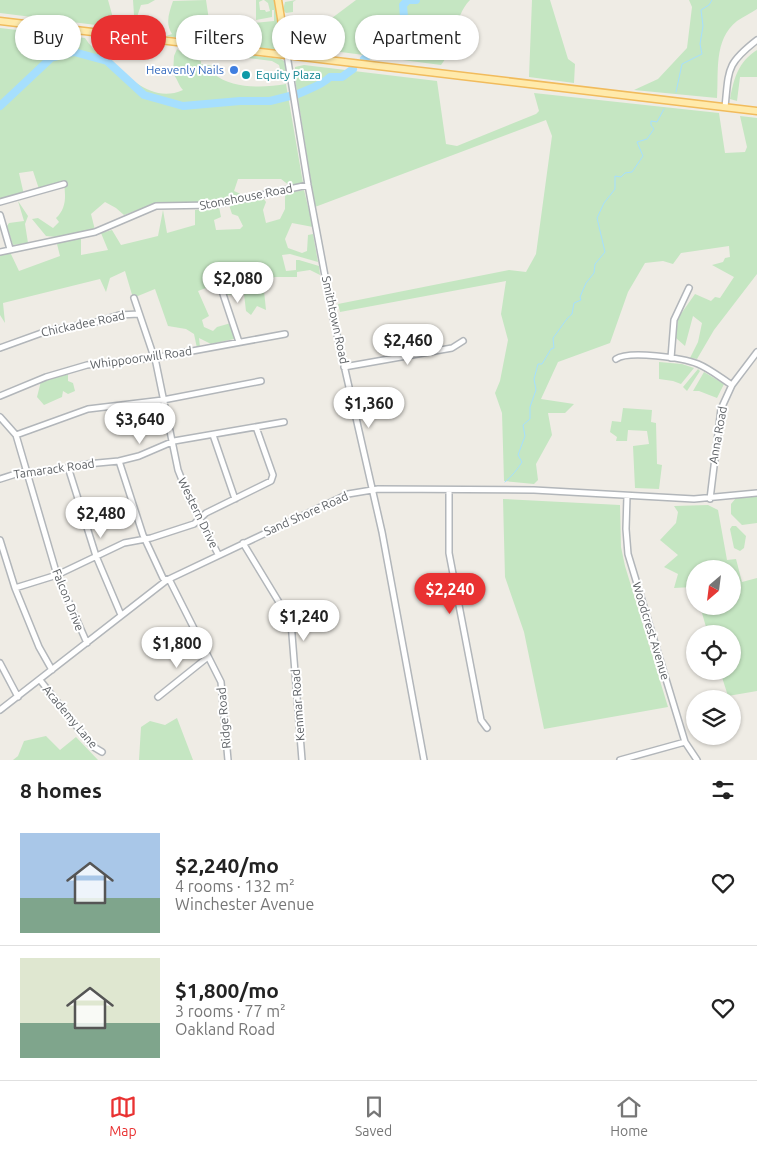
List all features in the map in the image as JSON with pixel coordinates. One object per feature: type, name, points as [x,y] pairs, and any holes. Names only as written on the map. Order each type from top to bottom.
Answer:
[{"type":"main road","points":[[278,0],[280,15]]},
{"type":"main road","points":[[0,21],[272,53]]},
{"type":"main road","points":[[326,60],[757,111]]},
{"type":"street","points":[[725,107],[729,76],[733,63],[741,51],[757,40]]},
{"type":"street","name":"Smithtown Road","points":[[288,60],[308,185],[344,367],[373,489],[411,681],[424,760]]},
{"type":"street","points":[[0,202],[64,184]]},
{"type":"street","name":"Stonehouse Road","points":[[0,252],[95,232],[156,206],[214,205],[308,185]]},
{"type":"street","points":[[0,215],[10,249]]},
{"type":"street","points":[[215,270],[238,333],[239,342]]},
{"type":"street","points":[[671,358],[674,320],[690,288]]},
{"type":"street","name":"Western Drive","points":[[134,298],[154,358],[170,442],[185,490],[218,554]]},
{"type":"street","name":"Chickadee Road","points":[[0,348],[47,330],[96,322],[119,315],[139,314]]},
{"type":"street","name":"Whippoorwill Road","points":[[0,396],[46,377],[82,367],[116,361],[154,358],[285,334]]},
{"type":"street","points":[[344,367],[452,348],[463,341]]},
{"type":"street","name":"Anna Road","points":[[710,499],[718,421],[724,400],[732,385],[757,352]]},
{"type":"street","points":[[616,359],[626,355],[671,358],[699,364],[732,385]]},
{"type":"street","points":[[16,435],[88,409],[163,400],[261,381]]},
{"type":"street","name":"Falcon Drive","points":[[0,417],[16,435],[58,575],[87,643]]},
{"type":"street","name":"Tamarack Road","points":[[0,478],[22,472],[32,474],[119,461],[139,456],[170,442],[284,422]]},
{"type":"street","points":[[15,588],[58,575],[124,543],[145,539],[194,524],[206,513],[273,478],[256,427]]},
{"type":"street","points":[[214,434],[235,499]]},
{"type":"street","name":"Ridge Road","points":[[119,461],[145,539],[163,578],[170,581],[222,685],[228,760]]},
{"type":"street","points":[[68,468],[96,556],[121,616]]},
{"type":"street","name":"Sand Shore Road","points":[[0,710],[167,580],[340,497],[373,489],[534,490],[710,499],[757,493]]},
{"type":"street","points":[[449,490],[449,552],[481,720],[487,728]]},
{"type":"street","name":"Woodcrest Avenue","points":[[627,496],[626,529],[628,554],[685,742],[696,760]]},
{"type":"street","points":[[0,540],[15,588],[39,647],[52,670]]},
{"type":"street","name":"Kenmar Road","points":[[243,543],[291,622],[302,760]]},
{"type":"street","points":[[158,697],[208,657]]},
{"type":"street","points":[[0,663],[18,697]]},
{"type":"street","name":"Academy Lane","points":[[40,680],[92,746],[102,752]]},
{"type":"street","points":[[620,760],[685,742]]},
{"type":"green space","points":[[0,0],[108,0],[112,15],[91,15],[91,24],[81,23],[81,15],[16,15],[0,13]]},
{"type":"green space","points":[[133,0],[155,0],[141,5],[138,15],[134,15]]},
{"type":"green space","points":[[206,0],[208,15],[176,15],[176,37],[166,36],[172,34],[168,22],[173,1]]},
{"type":"green space","points":[[256,0],[263,0],[259,2],[260,10],[265,10],[266,12],[270,11],[268,3],[264,0],[275,0],[277,15],[274,15],[274,10],[272,10],[272,17],[262,19],[262,15],[256,15]]},
{"type":"green space","points":[[296,0],[293,2],[293,12],[286,13],[283,10],[285,2]]},
{"type":"green space","points":[[356,0],[470,0],[460,15],[355,15],[355,54],[345,53],[345,15],[336,15]]},
{"type":"green space","points":[[532,0],[550,0],[568,59],[575,64],[574,83],[529,77]]},
{"type":"green space","points":[[689,0],[757,0],[757,9],[737,21],[724,38],[719,57],[717,98],[634,90],[658,79],[687,48],[692,7]]},
{"type":"green space","points":[[272,21],[272,50],[262,48],[262,22]]},
{"type":"green space","points":[[0,28],[15,30],[15,60],[81,60],[81,38],[85,38],[91,46],[91,60],[109,60],[144,88],[162,94],[183,90],[173,74],[176,51],[176,60],[197,60],[201,61],[201,64],[214,66],[214,74],[221,79],[239,85],[258,87],[286,84],[303,183],[290,186],[281,179],[238,179],[234,191],[245,196],[212,205],[156,203],[124,215],[105,202],[91,214],[95,230],[56,237],[46,236],[32,219],[38,218],[53,228],[59,222],[56,218],[62,211],[65,194],[64,184],[39,189],[33,171],[19,173],[24,195],[0,201]]},
{"type":"green space","points":[[757,50],[757,77],[740,77],[737,101],[730,99],[733,84],[741,65]]},
{"type":"green space","points":[[262,57],[285,62],[287,77],[282,80],[279,78],[282,76],[279,65],[272,61],[262,60]]},
{"type":"green space","points":[[402,60],[445,60],[441,65]]},
{"type":"green space","points":[[304,65],[437,81],[446,144],[457,146],[536,114],[539,111],[534,93],[719,113],[725,153],[745,152],[747,147],[740,116],[757,118],[757,274],[714,330],[697,359],[690,358],[698,342],[702,323],[693,316],[685,346],[676,338],[678,318],[695,294],[711,301],[715,297],[720,298],[734,277],[712,265],[723,262],[725,258],[730,257],[729,246],[681,253],[673,264],[663,261],[645,263],[628,292],[610,343],[558,362],[541,399],[574,404],[565,413],[548,413],[552,435],[536,464],[538,480],[534,484],[504,481],[502,413],[495,393],[500,381],[508,340],[501,314],[506,281],[340,312],[338,304],[509,270],[526,272],[536,254],[552,136],[546,120],[315,207],[295,79],[295,67]]},
{"type":"green space","points":[[304,190],[313,227],[292,223],[285,239],[288,248],[302,253],[307,251],[308,235],[313,234],[318,262],[290,254],[282,255],[286,271],[296,270],[296,260],[299,260],[319,266],[320,275],[310,270],[297,272],[297,277],[275,277],[263,281],[266,310],[257,306],[251,315],[246,311],[244,294],[225,295],[241,284],[234,266],[216,269],[219,283],[198,291],[209,316],[202,320],[204,327],[213,331],[217,327],[231,323],[236,336],[234,339],[211,344],[199,338],[200,347],[197,348],[194,334],[186,329],[168,326],[155,289],[133,298],[125,271],[110,278],[106,292],[100,279],[3,303],[5,323],[0,315],[0,254],[10,252],[19,271],[60,256],[56,240],[81,236],[81,255],[108,250],[101,233],[112,230],[121,245],[158,236],[163,210],[167,233],[195,225],[195,210],[219,207],[221,217],[214,220],[216,230],[240,229],[243,226],[238,216],[232,214],[229,205],[263,198],[266,202],[263,210],[266,223],[280,219],[285,209],[285,194]]},
{"type":"green space","points":[[18,201],[28,216],[25,224],[28,243],[13,245],[7,226],[9,223],[24,221]]},
{"type":"green space","points":[[659,362],[682,364],[694,368],[681,384],[659,379]]},
{"type":"green space","points":[[698,369],[700,371],[687,391],[683,387]]},
{"type":"green space","points":[[704,372],[724,384],[717,398],[699,391],[693,391]]},
{"type":"green space","points":[[68,373],[68,381],[73,383],[75,391],[68,394],[63,391],[62,397],[44,405],[37,397],[41,381]]},
{"type":"green space","points":[[623,408],[652,410],[651,422],[656,423],[657,464],[662,465],[659,489],[635,488],[633,446],[649,444],[647,431],[628,430],[627,441],[616,441],[617,437],[610,432],[612,421],[621,422]]},
{"type":"green space","points":[[757,496],[757,523],[742,525],[731,514],[731,504],[736,498]]},
{"type":"green space","points":[[503,499],[620,505],[621,547],[625,566],[668,707],[544,729],[524,632],[505,577]]},
{"type":"green space","points":[[708,505],[718,510],[727,560],[686,560],[686,587],[674,588],[678,574],[664,567],[678,555],[660,540],[676,523],[678,512],[674,506]]},
{"type":"green space","points":[[732,526],[736,526],[746,536],[744,548],[740,551],[734,548],[730,529]]},
{"type":"green space","points":[[741,578],[742,582],[757,578],[757,691],[741,694],[741,690],[726,690],[723,680],[741,680],[741,625],[705,625],[703,615],[741,615]]},
{"type":"green space","points":[[177,718],[193,760],[139,760],[141,727],[150,721],[165,725]]},
{"type":"green space","points":[[46,736],[60,750],[76,737],[98,760],[13,760],[18,756],[24,741]]},
{"type":"waterway","points":[[404,15],[403,5],[408,0]]},
{"type":"waterway","points":[[409,0],[416,0]]},
{"type":"waterway","points":[[676,92],[682,64],[702,54],[700,44],[703,26],[701,10],[709,5],[712,0]]},
{"type":"waterway","points":[[0,106],[51,58],[74,52],[107,61],[144,95],[183,106],[240,101],[270,101],[290,96]]},
{"type":"waterway","points":[[296,95],[330,77],[342,77],[353,69]]},
{"type":"waterway","points":[[505,482],[522,462],[518,455],[525,436],[523,425],[530,419],[530,407],[536,390],[534,379],[538,364],[542,364],[551,349],[554,348],[553,338],[572,314],[574,303],[581,300],[580,297],[586,283],[594,273],[595,264],[605,252],[597,218],[604,203],[615,189],[615,176],[621,177],[625,173],[632,172],[643,156],[637,142],[647,139],[654,129],[651,121],[657,122],[664,109]]},
{"type":"place","name":"Heavenly Nails","points":[[234,70]]},
{"type":"place","name":"Equity Plaza","points":[[246,75]]}]
